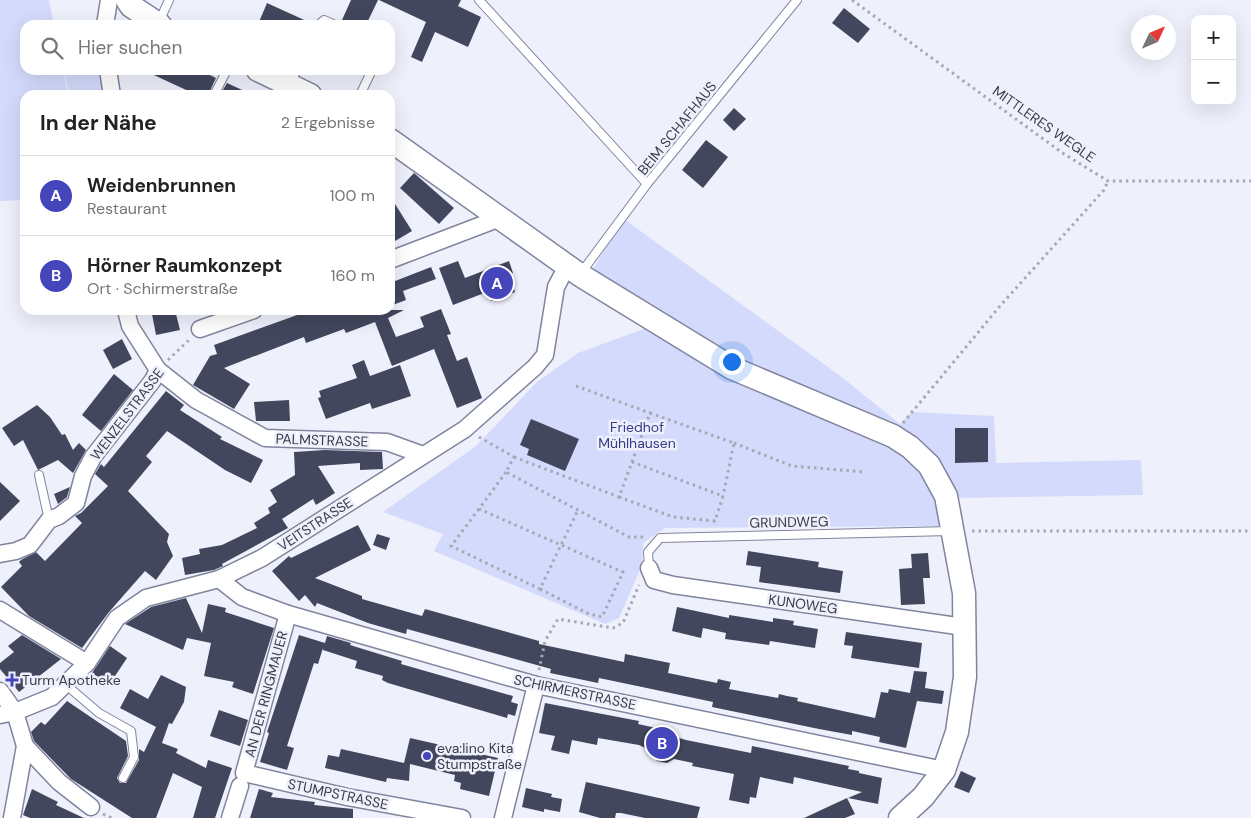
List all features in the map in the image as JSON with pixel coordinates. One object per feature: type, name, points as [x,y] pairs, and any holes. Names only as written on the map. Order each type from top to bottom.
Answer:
[{"type":"street","points":[[106,20],[109,0]]},
{"type":"street","points":[[127,0],[131,6],[152,20]]},
{"type":"street","points":[[109,75],[111,90]]},
{"type":"street","points":[[280,75],[293,78],[305,90]]},
{"type":"street","points":[[395,144],[574,270],[732,368],[893,436],[910,447],[928,465],[946,496],[964,593],[965,677],[957,732],[944,770],[923,797],[900,818]]},
{"type":"street","points":[[395,258],[500,218]]},
{"type":"street","name":"VEITSTRASSE","points":[[8,713],[52,698],[87,663],[118,618],[146,598],[219,578],[262,558],[465,429],[535,367],[545,355],[556,287],[574,270]]},
{"type":"street","name":"PALMSTRASSE","points":[[127,315],[130,326],[158,370],[196,400],[265,438],[387,442],[423,455]]},
{"type":"street","points":[[200,329],[240,315]]},
{"type":"street","name":"WENZELSTRASSE","points":[[0,554],[30,546],[48,520],[59,516],[76,503],[83,476],[93,457],[153,380],[158,370]]},
{"type":"street","name":"KUNOWEG","points":[[652,574],[673,586],[964,627]]},
{"type":"street","name":"SCHIRMERSTRASSE","points":[[219,578],[242,597],[288,614],[536,685],[944,770]]},
{"type":"street","points":[[0,610],[87,663]]},
{"type":"street","name":"AN DER RINGMAUER","points":[[230,818],[288,614]]},
{"type":"street","points":[[503,818],[536,685]]},
{"type":"street","points":[[0,691],[8,713],[25,746],[59,782],[91,807]]},
{"type":"street","points":[[12,818],[25,746]]},
{"type":"street","name":"STUMPSTRASSE","points":[[242,780],[462,818]]},
{"type":"lane","points":[[161,20],[169,0]]},
{"type":"lane","points":[[479,0],[647,184]]},
{"type":"lane","name":"BEIM SCHAFHAUS","points":[[574,270],[647,184],[797,0]]},
{"type":"lane","points":[[217,90],[224,75]]},
{"type":"lane","points":[[362,90],[370,75]]},
{"type":"lane","points":[[39,475],[48,520]]},
{"type":"lane","name":"GRUNDWEG","points":[[660,538],[953,531]]},
{"type":"lane","points":[[652,574],[648,552],[660,538]]},
{"type":"lane","points":[[66,684],[99,713],[131,731],[134,758],[123,778]]},
{"type":"path","name":"MITTLERES WEGLE","points":[[852,0],[1064,154],[1108,181]]},
{"type":"path","points":[[893,436],[1012,292],[1104,190],[1108,181],[1251,181]]},
{"type":"path","name":"WENZELSTRASSE","points":[[158,370],[200,329]]},
{"type":"path","points":[[576,386],[792,466],[864,472]]},
{"type":"path","points":[[619,497],[650,414]]},
{"type":"path","points":[[465,429],[514,457],[619,497],[673,517],[715,522],[723,496],[734,443]]},
{"type":"path","points":[[479,509],[623,572],[602,617],[589,614],[450,546],[506,472],[514,457]]},
{"type":"path","points":[[632,462],[723,496]]},
{"type":"path","points":[[506,472],[629,537],[660,538]]},
{"type":"path","points":[[540,589],[578,510]]},
{"type":"path","points":[[953,531],[1251,531]]},
{"type":"path","points":[[536,685],[546,641],[558,619],[614,628],[623,624],[640,584],[652,574]]},
{"type":"green space","points":[[0,0],[49,0],[53,20],[20,20],[20,75],[64,75],[67,90],[20,90],[20,200],[0,201]]},
{"type":"green space","points":[[65,75],[103,75],[105,90],[68,90]]},
{"type":"green space","points":[[624,219],[839,375],[900,424],[912,412],[994,416],[996,463],[1141,460],[1143,495],[958,498],[944,467],[906,432],[750,368],[591,272]]},
{"type":"green space","name":"Friedhof Mühlhausen","points":[[649,327],[879,436],[922,470],[936,497],[942,526],[665,528],[643,543],[642,565],[619,618],[605,624],[434,551],[443,534],[383,512],[476,446],[537,382],[578,353]]},
{"type":"building","points":[[351,0],[378,0],[368,20],[342,20]]},
{"type":"building","points":[[379,0],[461,0],[458,6],[481,17],[468,47],[435,32],[422,62],[411,57],[426,22]]},
{"type":"building","points":[[267,3],[304,20],[260,20]]},
{"type":"building","points":[[844,8],[870,29],[858,43],[832,23]]},
{"type":"building","points":[[154,75],[210,75],[216,78],[210,90],[186,90]]},
{"type":"building","points":[[227,83],[242,90],[223,90]]},
{"type":"building","points":[[734,108],[746,119],[734,131],[723,120]]},
{"type":"building","points":[[706,140],[728,157],[703,188],[682,170]]},
{"type":"building","points":[[414,173],[454,208],[439,224],[400,188]]},
{"type":"building","points":[[395,204],[412,231],[395,241]]},
{"type":"building","points":[[458,261],[465,278],[509,261],[513,273],[508,275],[515,292],[491,301],[487,292],[453,305],[439,268]]},
{"type":"building","points":[[431,267],[436,279],[403,291],[406,300],[395,304],[395,281]]},
{"type":"building","points":[[441,309],[451,334],[447,335],[457,361],[467,357],[482,398],[457,408],[434,349],[392,366],[375,322],[346,333],[344,329],[306,343],[304,337],[224,368],[250,384],[234,409],[193,385],[210,356],[217,354],[214,345],[297,315],[394,315],[388,318],[396,337],[424,327],[420,317]]},
{"type":"building","points":[[395,310],[404,310],[395,314]]},
{"type":"building","points":[[152,315],[176,315],[180,330],[156,335]]},
{"type":"building","points":[[122,339],[132,359],[113,369],[103,350]]},
{"type":"building","points":[[364,360],[370,376],[400,365],[411,396],[372,409],[370,403],[326,419],[318,398],[321,397],[319,391],[357,378],[352,365]]},
{"type":"building","points":[[114,374],[133,390],[101,431],[82,415]]},
{"type":"building","points":[[166,391],[184,405],[180,410],[222,437],[220,439],[263,460],[251,483],[225,470],[167,431],[146,456],[152,462],[128,491],[169,534],[167,542],[173,556],[156,580],[145,571],[109,612],[82,648],[29,616],[1,587],[22,566],[19,562],[21,560],[36,552],[45,561],[82,523],[75,516],[81,513],[108,486],[95,474],[101,464],[104,467]]},
{"type":"building","points":[[289,400],[290,421],[256,421],[254,402]]},
{"type":"building","points":[[37,405],[50,417],[62,435],[65,434],[73,450],[79,443],[86,450],[73,473],[58,460],[38,470],[23,440],[14,446],[2,428]]},
{"type":"building","points":[[531,419],[579,439],[565,471],[527,455],[529,449],[520,445]]},
{"type":"building","points":[[955,428],[988,428],[988,462],[955,463]]},
{"type":"building","points":[[325,450],[382,452],[383,469],[360,470],[360,463],[318,466],[335,493],[316,505],[313,499],[282,519],[288,528],[222,564],[223,566],[214,570],[185,575],[182,558],[200,554],[199,549],[222,545],[257,528],[254,523],[270,513],[268,508],[277,502],[270,490],[295,475],[294,452]]},
{"type":"building","points":[[0,482],[20,501],[0,521]]},
{"type":"building","points":[[70,487],[67,497],[58,504],[54,494]]},
{"type":"building","points":[[358,525],[371,550],[315,578],[362,596],[362,599],[422,616],[425,609],[539,641],[539,644],[624,662],[625,654],[670,663],[668,673],[717,683],[718,679],[731,682],[729,689],[778,698],[779,694],[798,698],[797,701],[875,718],[881,692],[888,693],[889,689],[910,693],[914,671],[927,672],[925,688],[944,691],[942,704],[917,701],[906,748],[879,742],[880,737],[852,731],[852,735],[712,707],[713,702],[599,678],[598,683],[550,673],[551,669],[407,629],[406,634],[368,623],[317,603],[315,607],[305,595],[299,601],[272,571],[289,556],[291,558]]},
{"type":"building","points":[[377,534],[390,538],[386,550],[373,545]]},
{"type":"building","points":[[748,551],[819,562],[818,567],[843,571],[840,593],[759,582],[761,567],[746,565]]},
{"type":"building","points":[[928,553],[930,578],[923,578],[925,604],[901,605],[899,569],[912,568],[911,554]]},
{"type":"building","points":[[186,598],[202,633],[208,604],[226,608],[225,612],[274,628],[253,694],[232,687],[234,682],[204,676],[211,643],[187,638],[183,650],[125,624],[151,607]]},
{"type":"building","points":[[677,607],[729,618],[729,615],[773,622],[773,618],[794,621],[793,625],[818,629],[815,648],[770,641],[769,645],[725,639],[726,633],[703,628],[701,638],[672,631]]},
{"type":"building","points":[[846,632],[922,643],[919,668],[851,658],[853,646],[844,645]]},
{"type":"building","points":[[22,635],[61,659],[19,692],[0,669],[0,663],[14,652],[8,646]]},
{"type":"building","points":[[299,635],[325,643],[327,636],[402,661],[401,664],[513,696],[511,702],[518,704],[515,716],[508,714],[507,718],[388,683],[382,680],[383,676],[355,668],[357,661],[323,650],[323,648],[318,664],[314,663],[287,746],[294,748],[287,770],[260,762],[269,733],[267,732]]},
{"type":"building","points":[[110,646],[127,658],[109,685],[92,673]]},
{"type":"building","points":[[161,675],[186,687],[184,702],[172,724],[169,723],[162,743],[178,749],[176,753],[206,768],[208,760],[232,768],[215,818],[193,818],[202,787],[173,773],[156,818],[132,818],[71,779],[34,741],[31,732],[41,722],[45,725],[67,701],[126,741],[128,756],[117,778],[120,783],[126,783],[139,760],[139,749],[144,752],[156,727],[120,708],[130,689],[148,699]]},
{"type":"building","points":[[545,703],[639,721],[638,724],[670,731],[669,735],[686,740],[751,753],[752,746],[849,766],[848,769],[859,771],[859,773],[882,778],[878,804],[848,798],[862,792],[794,777],[793,784],[760,777],[756,798],[750,797],[749,804],[729,800],[734,774],[692,766],[693,763],[674,759],[667,763],[657,761],[647,749],[639,745],[598,738],[597,745],[572,740],[569,754],[551,750],[555,736],[539,733]]},
{"type":"building","points":[[219,710],[248,720],[240,746],[210,736]]},
{"type":"building","points":[[410,738],[498,758],[489,796],[460,789],[461,783],[454,781],[455,775],[410,764],[409,781],[387,778],[386,782],[325,768],[328,755],[339,757],[341,749],[404,763]]},
{"type":"building","points":[[961,771],[976,778],[969,793],[954,787]]},
{"type":"building","points":[[586,782],[700,807],[697,818],[645,818],[616,813],[615,818],[600,818],[579,812]]},
{"type":"building","points":[[526,788],[552,794],[551,797],[562,799],[560,812],[544,809],[544,812],[522,807]]},
{"type":"building","points":[[32,789],[58,802],[56,805],[84,818],[30,818],[23,815]]},
{"type":"building","points":[[259,789],[273,793],[271,797],[315,802],[314,805],[353,809],[353,818],[250,818]]},
{"type":"building","points":[[847,798],[855,814],[845,818],[804,818]]},
{"type":"place","name":"Weidenbrunnen","points":[[497,283]]},
{"type":"place","name":"Turm Apotheke","points":[[12,680]]},
{"type":"place","name":"Hörner Raumkonzept","points":[[662,743]]},
{"type":"place","name":"eva:lino Kita Stumpstraße","points":[[427,756]]}]
